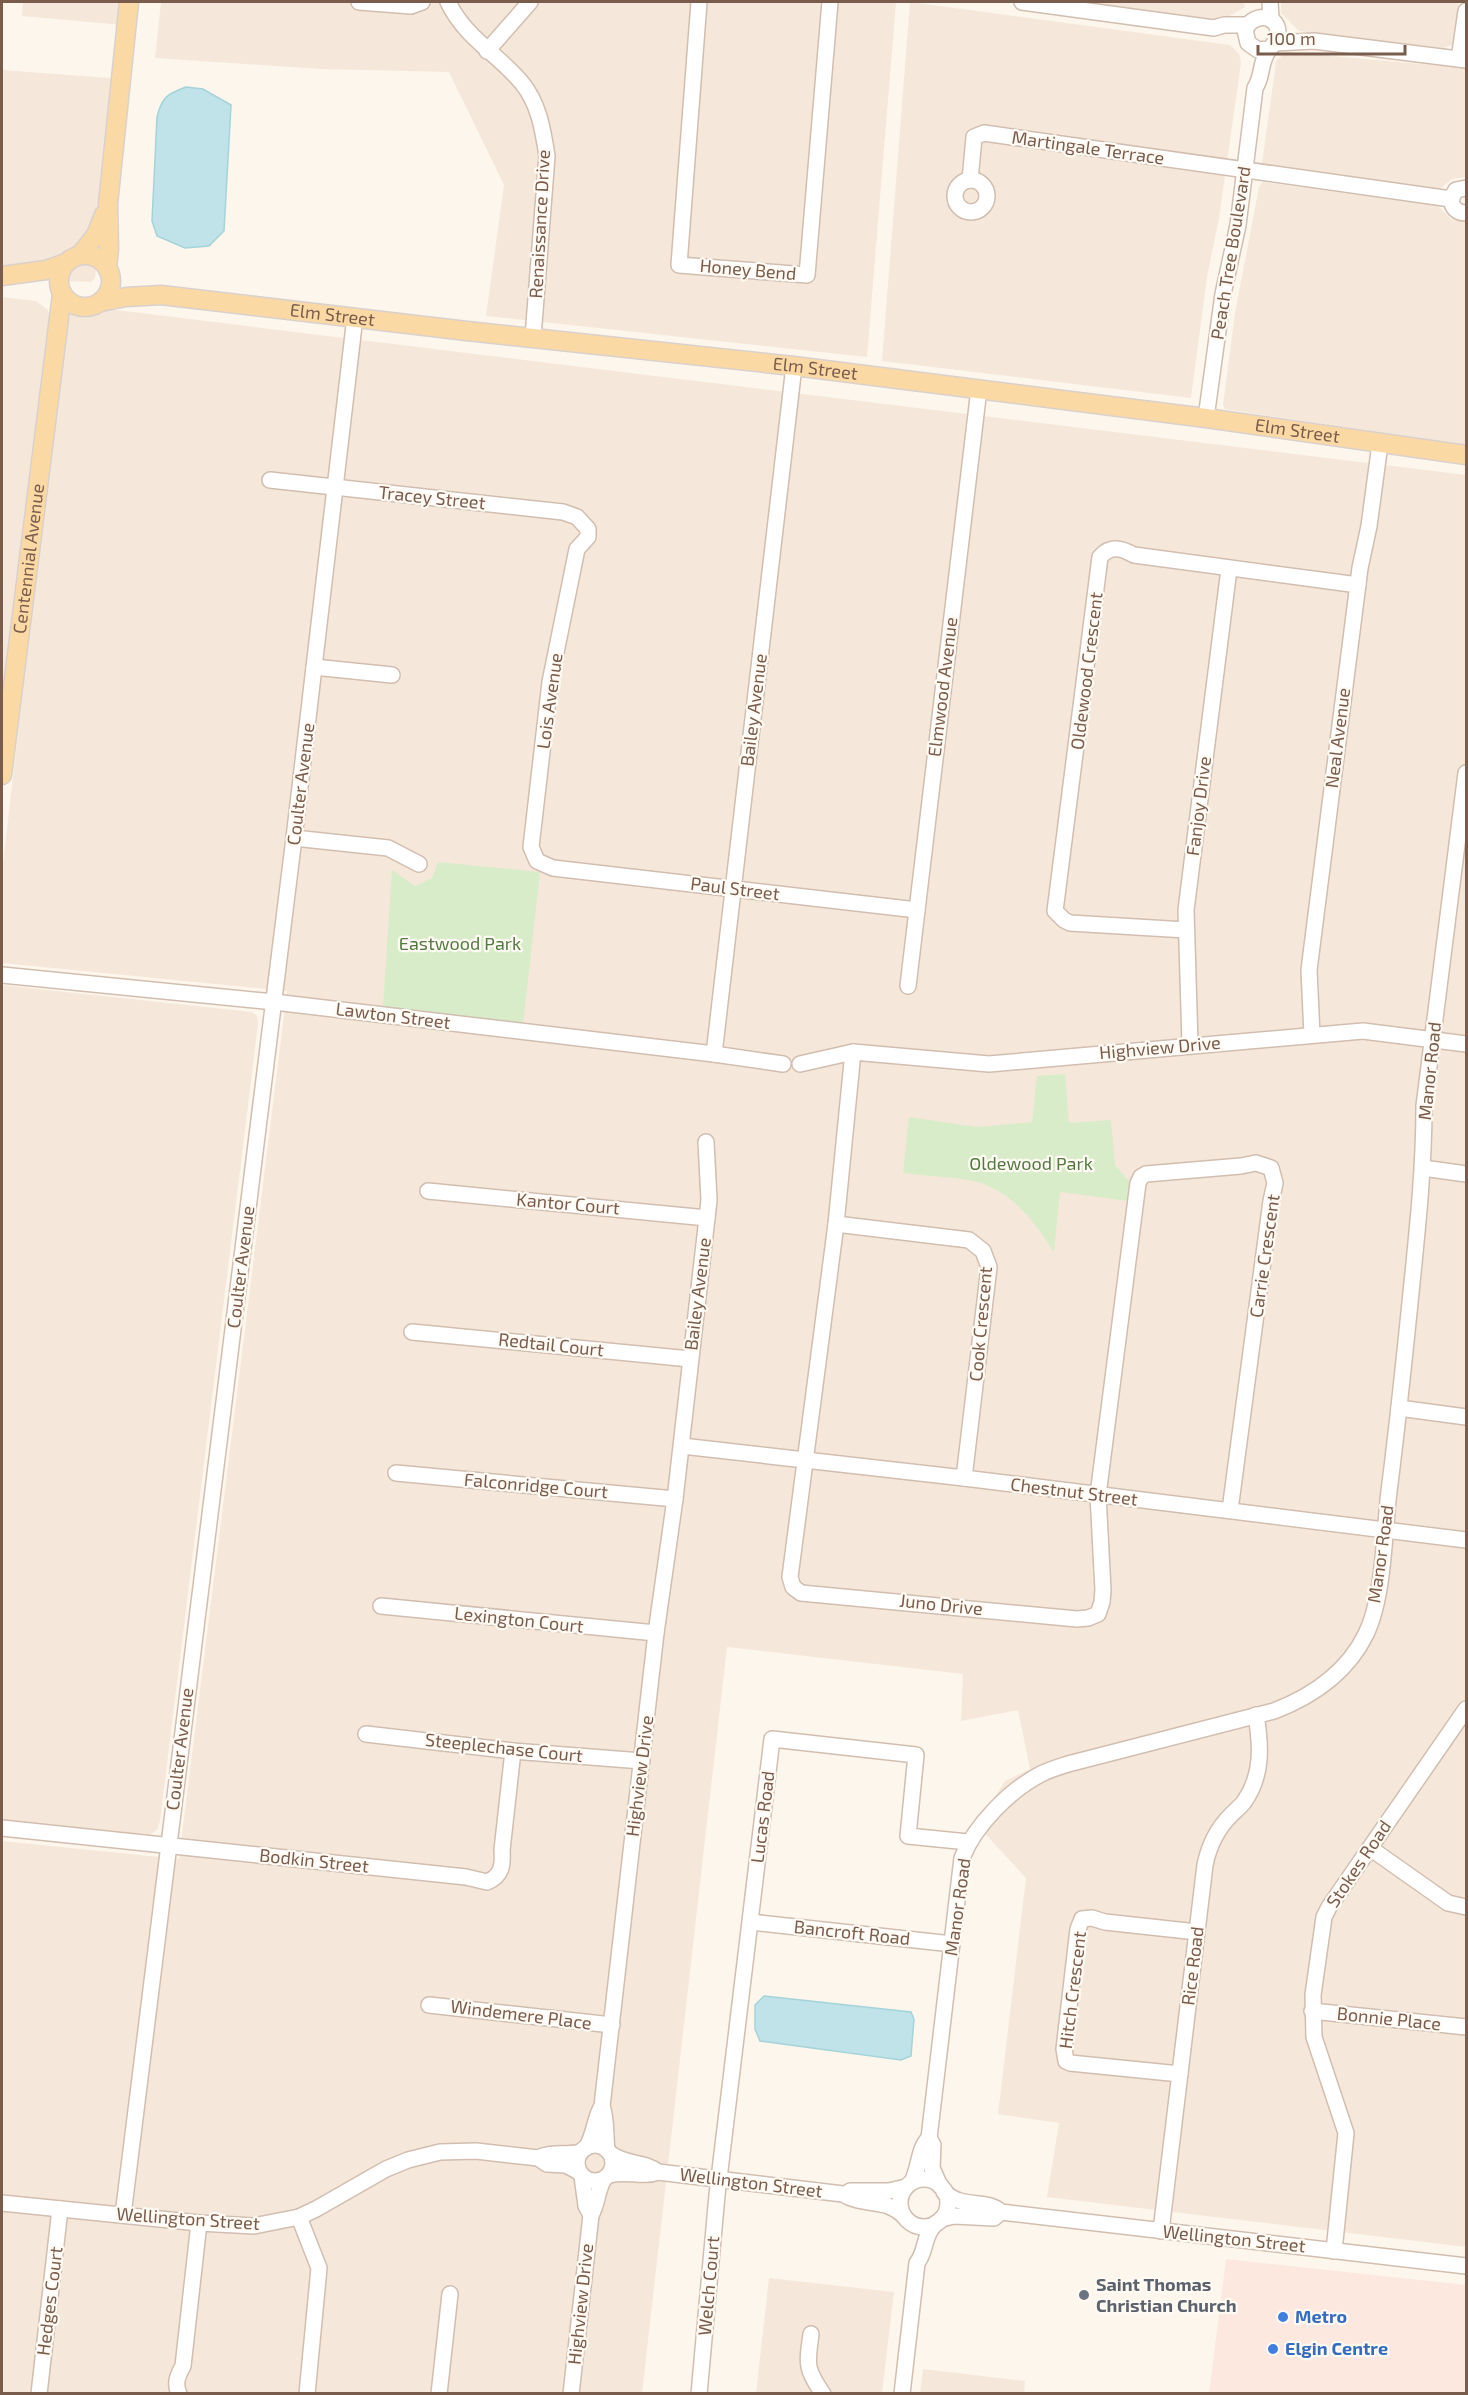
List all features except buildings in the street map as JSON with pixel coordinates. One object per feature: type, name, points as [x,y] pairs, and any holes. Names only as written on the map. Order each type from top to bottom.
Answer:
[{"type":"main road","points":[[56,345],[72,316],[110,288],[108,204],[129,2]]},
{"type":"main road","points":[[61,290],[59,278],[96,235],[108,204]]},
{"type":"main road","points":[[2,276],[46,270],[73,259],[97,258],[125,284],[161,295]]},
{"type":"main road","points":[[2,282],[48,283],[61,290],[75,305],[126,297],[161,295]]},
{"type":"main road","name":"Centennial Avenue","points":[[2,775],[61,290]]},
{"type":"main road","name":"Elm Street","points":[[161,295],[794,366],[1206,418],[1467,455]]},
{"type":"street","points":[[359,2],[411,6],[423,2]]},
{"type":"street","name":"Renaissance Drive","points":[[448,2],[455,16],[465,28],[522,83],[534,101],[543,127],[548,156],[533,337]]},
{"type":"street","points":[[487,51],[530,2]]},
{"type":"street","name":"Honey Bend","points":[[699,2],[679,265],[807,275],[830,2]]},
{"type":"street","points":[[1022,2],[1214,28],[1224,25],[1262,34],[1463,60],[1467,11]]},
{"type":"street","name":"Peach Tree Boulevard","points":[[1261,2],[1262,34]]},
{"type":"street","name":"Peach Tree Boulevard","points":[[1206,418],[1223,294],[1238,225],[1255,88],[1251,79],[1270,2]]},
{"type":"street","name":"Martingale Terrace","points":[[970,180],[974,137],[984,133],[1244,170]]},
{"type":"street","points":[[1244,170],[1451,199]]},
{"type":"street","points":[[1451,199],[1456,190],[1467,188]]},
{"type":"street","points":[[1451,199],[1457,211],[1467,213]]},
{"type":"street","name":"Coulter Avenue","points":[[123,2216],[274,1002],[356,317]]},
{"type":"street","name":"Bailey Avenue","points":[[714,1054],[794,366]]},
{"type":"street","name":"Elmwood Avenue","points":[[908,986],[979,389]]},
{"type":"street","name":"Neal Avenue","points":[[1312,1035],[1310,970],[1358,585],[1370,526],[1380,444]]},
{"type":"street","name":"Tracey Street","points":[[270,480],[563,512],[577,518],[588,529]]},
{"type":"street","name":"Lois Avenue","points":[[553,867],[537,861],[531,847],[550,682],[577,549],[588,537],[588,529]]},
{"type":"street","name":"Oldewood Crescent","points":[[1186,930],[1070,923],[1058,916],[1054,904],[1059,886],[1100,557],[1111,549],[1118,548],[1134,555],[1358,585]]},
{"type":"street","name":"Fanjoy Drive","points":[[1190,1044],[1186,930],[1188,893],[1229,569]]},
{"type":"street","points":[[314,667],[392,675]]},
{"type":"street","name":"Manor Road","points":[[909,2185],[919,2169],[922,2145],[929,2138],[962,1858],[969,1842],[987,1819],[1022,1787],[1042,1773],[1068,1764],[1256,1715],[1306,1698],[1333,1678],[1356,1650],[1366,1633],[1377,1595],[1385,1529],[1423,1168],[1424,1106],[1467,773]]},
{"type":"street","points":[[294,838],[388,848],[419,864]]},
{"type":"street","name":"Paul Street","points":[[553,867],[917,910]]},
{"type":"street","name":"Lawton Street","points":[[2,975],[274,1002],[783,1064]]},
{"type":"street","name":"Highview Drive","points":[[800,1064],[853,1052],[989,1064],[1190,1044],[1363,1031],[1467,1044]]},
{"type":"street","points":[[806,1460],[836,1224],[853,1052]]},
{"type":"street","name":"Bailey Avenue","points":[[682,1446],[709,1200],[706,1142]]},
{"type":"street","name":"Carrie Crescent","points":[[1098,1495],[1138,1183],[1146,1174],[1256,1163],[1271,1168],[1275,1183],[1230,1510]]},
{"type":"street","points":[[1423,1168],[1467,1174]]},
{"type":"street","name":"Kantor Court","points":[[428,1191],[707,1218]]},
{"type":"street","name":"Cook Crescent","points":[[836,1224],[969,1240],[983,1251],[989,1268],[964,1478]]},
{"type":"street","name":"Redtail Court","points":[[412,1332],[690,1359]]},
{"type":"street","points":[[1399,1408],[1467,1417]]},
{"type":"street","name":"Highview Drive","points":[[584,2150],[591,2139],[596,2117],[602,2106],[656,1634],[682,1446]]},
{"type":"street","name":"Chestnut Street","points":[[682,1446],[1467,1539]]},
{"type":"street","name":"Juno Drive","points":[[806,1460],[790,1581],[793,1587],[801,1593],[1088,1618],[1098,1614],[1102,1602],[1098,1495]]},
{"type":"street","name":"Falconridge Court","points":[[396,1473],[675,1499]]},
{"type":"street","name":"Lexington Court","points":[[381,1606],[656,1634]]},
{"type":"street","name":"Stokes Road","points":[[1334,2251],[1346,2133],[1344,2119],[1314,2037],[1312,2011],[1324,1917],[1467,1709]]},
{"type":"street","name":"Rice Road","points":[[1161,2231],[1208,1851],[1221,1826],[1244,1802],[1258,1773],[1260,1748],[1256,1715]]},
{"type":"street","name":"Steeplechase Court","points":[[366,1734],[513,1751],[642,1761]]},
{"type":"street","name":"Lucas Road","points":[[719,2179],[772,1738],[916,1755],[908,1836],[969,1842]]},
{"type":"street","name":"Bodkin Street","points":[[2,1828],[455,1876],[487,1882],[500,1873],[503,1865],[502,1850],[513,1751]]},
{"type":"street","points":[[1370,1848],[1448,1903],[1467,1907]]},
{"type":"street","name":"Hitch Crescent","points":[[1180,2074],[1070,2064],[1066,2061],[1064,2049],[1078,1929],[1082,1919],[1092,1918],[1105,1922],[1197,1932]]},
{"type":"street","name":"Bancroft Road","points":[[751,1922],[952,1944]]},
{"type":"street","name":"Windemere Place","points":[[429,2005],[612,2025]]},
{"type":"street","name":"Bonnie Place","points":[[1312,2011],[1467,2027]]},
{"type":"street","name":"Highview Drive","points":[[602,2106],[606,2118],[605,2134],[609,2152]]},
{"type":"street","points":[[903,2394],[917,2263],[921,2257],[925,2238],[947,2206],[932,2168],[933,2145],[929,2138]]},
{"type":"street","points":[[597,2145],[609,2152],[613,2165],[607,2177],[593,2181],[581,2174],[577,2161],[584,2150],[597,2145]]},
{"type":"street","name":"Wellington Street","points":[[538,2158],[548,2153],[567,2154],[584,2150]]},
{"type":"street","name":"Wellington Street","points":[[2,2203],[199,2223],[254,2226],[299,2217],[386,2169],[424,2155],[441,2152],[476,2151],[538,2158],[547,2164],[566,2166],[581,2174]]},
{"type":"street","name":"Wellington Street","points":[[609,2152],[618,2160],[650,2166],[658,2172]]},
{"type":"street","name":"Wellington Street","points":[[607,2177],[617,2172],[648,2175],[658,2172],[843,2194],[852,2200],[889,2204],[905,2218]]},
{"type":"street","name":"Highview Drive","points":[[581,2174],[586,2206],[591,2215]]},
{"type":"street","name":"Highview Drive","points":[[571,2394],[591,2215],[596,2207],[598,2192],[607,2177]]},
{"type":"street","name":"Welch Court","points":[[699,2394],[719,2179]]},
{"type":"street","points":[[917,2263],[914,2256],[914,2237],[900,2200],[909,2185],[927,2179],[942,2189]]},
{"type":"street","name":"Wellington Street","points":[[843,2194],[854,2190],[889,2191],[909,2185]]},
{"type":"street","name":"Wellington Street","points":[[942,2189],[961,2203],[995,2207],[1001,2212],[1467,2266]]},
{"type":"street","name":"Hedges Court","points":[[39,2394],[60,2209]]},
{"type":"street","name":"Wellington Street","points":[[938,2221],[960,2216],[994,2217],[1001,2212]]},
{"type":"street","points":[[299,2217],[319,2268],[307,2394]]},
{"type":"street","points":[[905,2218],[922,2226],[938,2221]]},
{"type":"street","points":[[179,2394],[176,2388],[177,2377],[183,2366],[199,2223]]},
{"type":"street","points":[[439,2394],[450,2294]]},
{"type":"street","points":[[811,2334],[808,2369],[812,2380],[823,2394]]},
{"type":"shaded area","points":[[23,2],[124,2],[122,25],[22,16]]},
{"type":"shaded area","points":[[161,2],[896,2],[867,357],[486,316],[504,185],[449,72],[321,69],[155,58]]},
{"type":"shaded area","points":[[910,2],[1230,45],[1239,54],[1241,63],[1219,218],[1207,277],[1191,398],[882,361]]},
{"type":"shaded area","points":[[1081,2],[1244,2],[1245,7],[1223,20]]},
{"type":"shaded area","points":[[1281,2],[1459,2],[1452,45],[1443,48],[1299,31],[1281,13]]},
{"type":"shaded area","points":[[1286,52],[1466,68],[1466,177],[1452,179],[1440,189],[1262,163],[1276,61]]},
{"type":"shaded area","points":[[2,70],[109,78],[117,85],[95,278],[91,282],[2,278]]},
{"type":"shaded area","points":[[1263,182],[1438,206],[1451,219],[1466,222],[1466,447],[1225,409],[1223,405],[1235,313],[1259,187]]},
{"type":"shaded area","points":[[2,297],[36,301],[48,310],[52,324],[2,733]]},
{"type":"shaded area","points":[[75,305],[1466,475],[1466,2247],[1047,2197],[1059,2123],[998,2114],[1026,1878],[977,1825],[1005,1781],[1030,1769],[1018,1710],[961,1721],[963,1674],[727,1647],[642,2393],[2,2393],[2,1841],[179,1859],[287,991],[2,963],[2,872],[63,342],[66,325]]},
{"type":"shaded area","points":[[2,985],[252,1012],[257,1016],[258,1024],[160,1821],[157,1830],[148,1836],[2,1822]]},
{"type":"shaded area","points":[[1226,2259],[1466,2285],[1466,2393],[1209,2393]]},
{"type":"shaded area","points":[[769,2278],[894,2292],[882,2393],[756,2394]]},
{"type":"shaded area","points":[[923,2369],[1025,2381],[1024,2393],[920,2393]]},
{"type":"green space","name":"Eastwood Park","points":[[438,862],[540,872],[523,1025],[383,1006],[392,870],[415,886],[432,878]]},
{"type":"green space","name":"Oldewood Park","points":[[1065,1074],[1069,1123],[1111,1120],[1115,1165],[1129,1181],[1128,1201],[1060,1192],[1054,1252],[1023,1211],[993,1188],[964,1179],[903,1173],[909,1117],[977,1127],[1032,1122],[1037,1076]]},
{"type":"water","points":[[186,87],[203,89],[231,105],[224,231],[209,246],[185,248],[157,236],[152,221],[157,117],[166,97]]},
{"type":"water","points":[[764,1996],[911,2012],[914,2019],[911,2056],[901,2060],[760,2041],[755,2029],[755,2005]]},
{"type":"place","name":"Saint Thomas Christian Church","points":[[1084,2295]]},
{"type":"place","name":"Metro","points":[[1283,2317]]},
{"type":"place","name":"Elgin Centre","points":[[1273,2349]]}]
